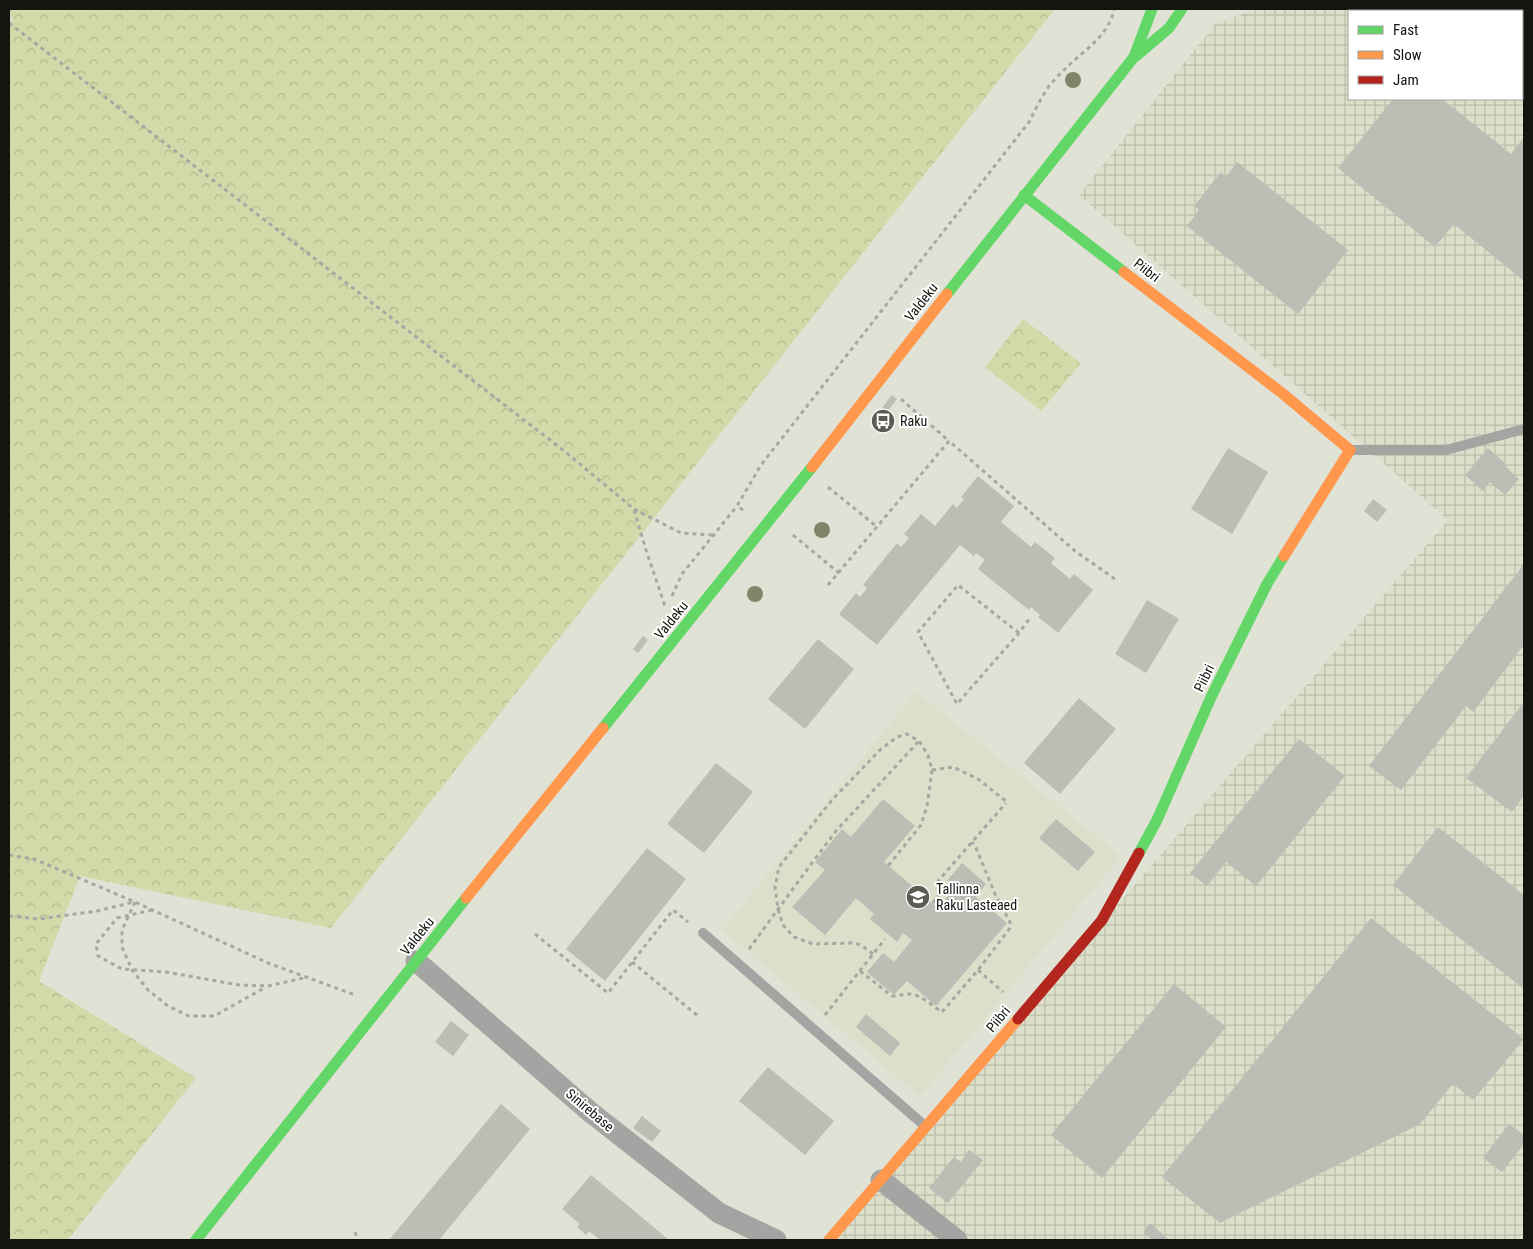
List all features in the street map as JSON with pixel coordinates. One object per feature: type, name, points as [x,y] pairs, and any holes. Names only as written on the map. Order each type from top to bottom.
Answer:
[{"type":"street","name":"Valdeku","points":[[196,1240],[380,1006],[764,527],[1134,57],[1151,9]]},
{"type":"street","points":[[1134,57],[1169,28],[1182,9]]},
{"type":"street","name":"Piibri","points":[[829,1240],[1102,920],[1157,820],[1212,695],[1266,584],[1350,450],[1282,393],[1024,195]]},
{"type":"street","name":"Sinirebase","points":[[416,961],[589,1111],[719,1213],[776,1240]]},
{"type":"street","points":[[881,1180],[957,1240]]},
{"type":"lane","points":[[1350,450],[1446,450],[1524,429]]},
{"type":"lane","points":[[703,933],[927,1127]]},
{"type":"path","points":[[744,511],[736,506],[761,465],[1028,122],[1048,87],[1103,33],[1113,17],[1114,9]]},
{"type":"path","points":[[9,23],[547,437],[634,509],[682,533],[712,535]]},
{"type":"path","points":[[901,398],[1075,551],[1115,579]]},
{"type":"path","points":[[828,585],[949,441]]},
{"type":"path","points":[[826,485],[876,526]]},
{"type":"path","points":[[634,509],[666,610]]},
{"type":"path","points":[[789,532],[839,573]]},
{"type":"path","points":[[1020,633],[958,585],[918,632],[958,704],[1020,633],[1030,618]]},
{"type":"path","points":[[873,954],[861,945],[853,943],[813,944],[794,937],[783,925],[778,909],[775,887],[779,867],[832,800],[881,750],[897,737],[907,734],[919,741],[928,755],[932,770],[927,806],[921,825],[888,866]]},
{"type":"path","points":[[738,964],[836,831],[919,741]]},
{"type":"path","points":[[932,770],[953,767],[978,779],[1006,803],[938,881],[942,890],[932,903]]},
{"type":"path","points":[[860,971],[892,996],[910,994],[919,996],[942,1012],[978,970],[1010,928],[1010,922],[995,894],[972,842]]},
{"type":"path","points":[[9,855],[34,859],[135,902],[268,963],[345,990],[380,1006]]},
{"type":"path","points":[[135,902],[122,930],[122,947],[132,970],[148,990],[168,1006],[188,1016],[214,1016],[268,986]]},
{"type":"path","points":[[9,916],[39,919],[97,911],[135,902]]},
{"type":"path","points":[[153,910],[117,918],[96,944],[98,956],[122,969],[166,972],[239,985],[268,986],[308,977]]},
{"type":"path","points":[[535,934],[608,993],[672,910],[703,933]]},
{"type":"path","points":[[813,1029],[885,939]]},
{"type":"path","points":[[632,962],[698,1016]]},
{"type":"path","points":[[978,970],[1025,1010]]},
{"type":"path","points":[[355,1232],[358,1240]]},
{"type":"shaded area","points":[[1257,9],[1389,10],[1348,10],[1348,100],[1523,100],[1524,69],[1524,1240],[830,1240],[1448,520],[1079,195],[1215,24]]},
{"type":"shaded area","name":"Tallinna Raku Lasteaed","points":[[916,692],[1121,856],[920,1096],[722,930]]},
{"type":"green space","points":[[9,9],[1055,9],[331,928],[80,876],[39,981],[196,1078],[68,1240],[9,1240],[9,26],[13,20],[9,15]]},
{"type":"green space","points":[[1023,319],[1081,363],[1041,411],[985,367]]},
{"type":"building","points":[[1392,100],[1443,100],[1511,154],[1524,137],[1524,281],[1454,224],[1435,247],[1338,168]]},
{"type":"building","points":[[1237,162],[1348,250],[1298,314],[1187,226],[1199,210],[1194,206],[1221,172],[1226,177]]},
{"type":"building","points":[[892,395],[897,399],[887,412],[882,408]]},
{"type":"building","points":[[1228,448],[1268,472],[1232,534],[1191,509]]},
{"type":"building","points":[[1488,448],[1519,479],[1505,495],[1490,482],[1483,491],[1465,475]]},
{"type":"building","points":[[978,476],[1014,506],[1001,522],[1031,547],[1035,542],[1055,558],[1051,563],[1070,579],[1074,574],[1093,590],[1058,633],[1038,617],[1040,615],[1031,607],[1029,610],[978,569],[985,560],[976,553],[974,556],[960,545],[877,645],[839,614],[856,593],[860,597],[867,588],[863,585],[897,543],[901,547],[909,538],[904,534],[921,514],[935,526],[953,504],[957,508],[964,499],[961,497]]},
{"type":"building","points":[[1373,499],[1387,510],[1377,522],[1364,511]]},
{"type":"building","points":[[1524,564],[1524,645],[1473,712],[1466,706],[1401,790],[1369,766]]},
{"type":"building","points":[[1147,600],[1179,619],[1146,673],[1115,654]]},
{"type":"building","points":[[643,636],[648,640],[638,653],[633,649]]},
{"type":"building","points":[[818,639],[854,669],[805,729],[768,699]]},
{"type":"building","points":[[1079,698],[1116,729],[1060,794],[1024,763]]},
{"type":"building","points":[[1524,702],[1524,796],[1512,812],[1466,778]]},
{"type":"building","points":[[1299,739],[1345,776],[1256,886],[1226,862],[1207,886],[1190,873]]},
{"type":"building","points":[[716,763],[753,792],[704,853],[667,824]]},
{"type":"building","points":[[883,799],[915,826],[884,862],[938,908],[955,888],[947,881],[962,863],[986,884],[976,897],[1007,923],[936,1006],[907,981],[894,995],[867,972],[883,953],[894,962],[912,940],[903,933],[897,942],[870,919],[874,914],[856,898],[825,935],[792,907],[825,870],[815,862],[842,829],[851,837]]},
{"type":"building","points":[[1056,819],[1095,852],[1078,871],[1039,838]]},
{"type":"building","points":[[1438,827],[1524,895],[1524,989],[1393,885]]},
{"type":"building","points":[[647,848],[686,879],[605,981],[566,949]]},
{"type":"building","points":[[1371,918],[1524,1039],[1473,1100],[1453,1084],[1420,1124],[1220,1223],[1162,1177]]},
{"type":"building","points":[[1174,984],[1226,1027],[1102,1178],[1051,1135]]},
{"type":"building","points":[[866,1014],[900,1043],[890,1056],[856,1027]]},
{"type":"building","points":[[451,1021],[469,1035],[453,1056],[435,1042]]},
{"type":"building","points":[[768,1067],[834,1121],[805,1155],[739,1101]]},
{"type":"building","points":[[501,1104],[530,1129],[439,1240],[389,1240]]},
{"type":"building","points":[[642,1116],[661,1131],[652,1142],[633,1128]]},
{"type":"building","points":[[1509,1124],[1524,1135],[1524,1144],[1502,1172],[1483,1158]]},
{"type":"building","points":[[969,1150],[983,1160],[948,1203],[929,1188],[954,1157],[961,1162]]},
{"type":"building","points":[[591,1175],[669,1240],[600,1240],[589,1231],[586,1235],[577,1227],[580,1224],[562,1209]]},
{"type":"building","points":[[1150,1223],[1169,1240],[1152,1240],[1143,1232]]},
{"type":"traffic: fast","points":[[947,294],[1134,57],[1152,9]]},
{"type":"traffic: fast","points":[[1136,56],[1169,28],[1182,9]]},
{"type":"traffic: fast","points":[[1024,195],[1124,272]]},
{"type":"traffic: fast","points":[[603,728],[812,467]]},
{"type":"traffic: fast","points":[[1139,853],[1157,820],[1212,695],[1267,584],[1284,556]]},
{"type":"traffic: fast","points":[[196,1240],[466,898]]},
{"type":"traffic: slow","points":[[1124,272],[1282,393],[1350,450],[1284,556]]},
{"type":"traffic: slow","points":[[812,467],[947,294]]},
{"type":"traffic: slow","points":[[466,898],[603,728]]},
{"type":"traffic: slow","points":[[829,1240],[1018,1019]]},
{"type":"traffic: jam","points":[[1018,1019],[1102,920],[1139,853]]},
{"type":"place","name":"Raku","points":[[883,421]]},
{"type":"place","name":"Tallinna Raku Lasteaed","points":[[918,897]]}]
